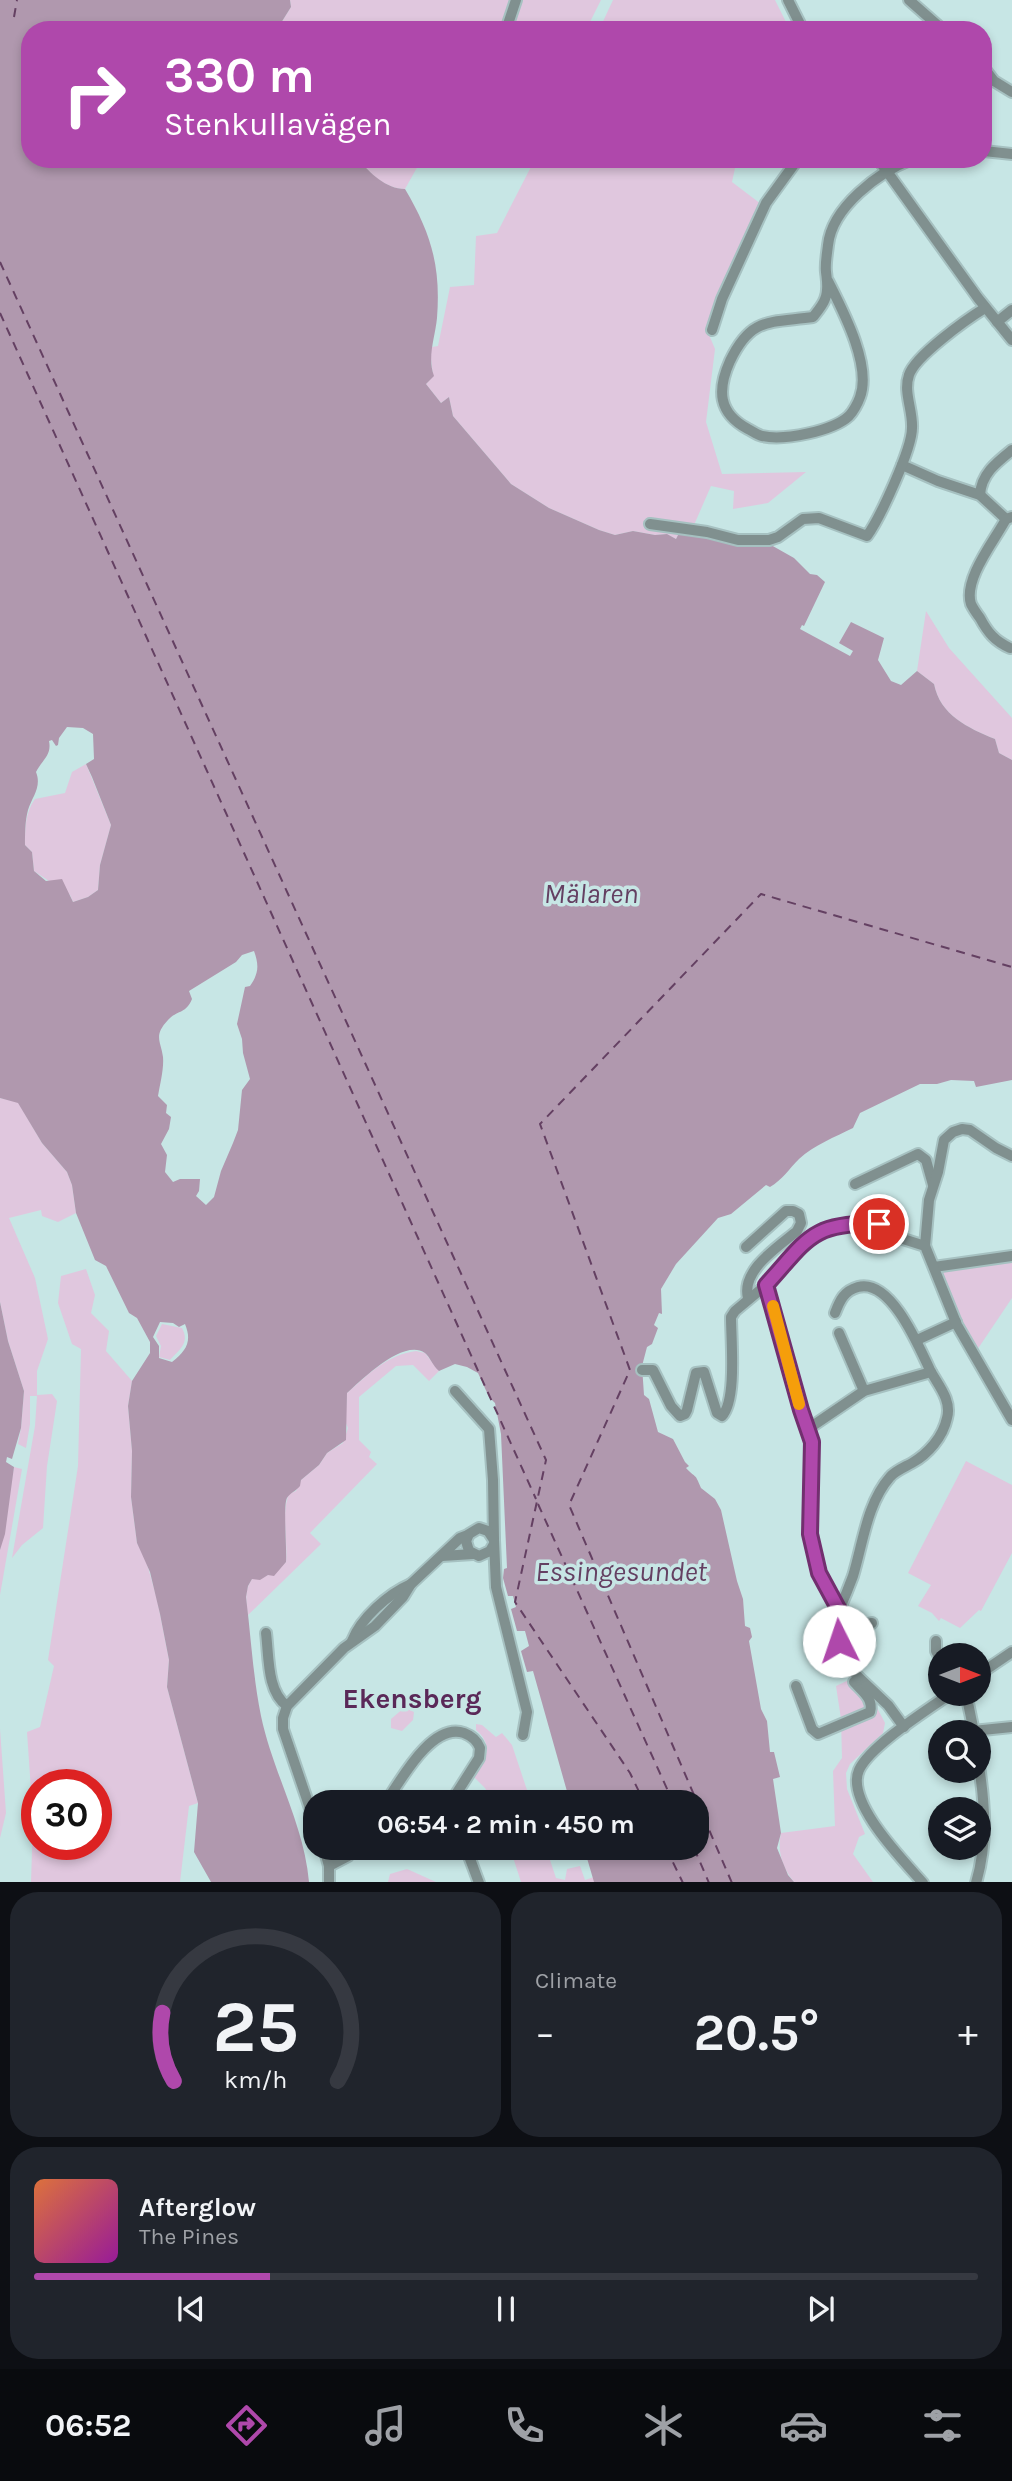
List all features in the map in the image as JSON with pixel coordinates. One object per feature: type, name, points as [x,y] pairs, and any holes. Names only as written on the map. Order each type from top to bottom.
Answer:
[{"type":"street","points":[[509,21],[516,0]]},
{"type":"street","points":[[788,0],[798,21]]},
{"type":"street","points":[[909,0],[933,21]]},
{"type":"street","points":[[992,78],[1012,92]]},
{"type":"street","points":[[992,152],[1012,154]]},
{"type":"street","points":[[712,330],[722,299],[766,203],[791,168]]},
{"type":"street","points":[[884,168],[985,308],[1012,340]]},
{"type":"street","points":[[828,281],[825,299],[813,317],[761,324],[741,340],[728,367],[722,384],[725,408],[738,423],[761,436],[815,432],[850,415],[861,396],[861,362],[849,323],[826,272],[828,241],[838,218],[860,192],[892,168]]},
{"type":"street","points":[[650,524],[707,532],[738,540],[769,540],[778,537],[803,519],[819,518],[867,536],[902,465],[912,432],[907,388],[912,368],[923,355],[985,308]]},
{"type":"street","points":[[997,322],[1012,310]]},
{"type":"street","points":[[979,495],[980,485],[994,464],[1012,450]]},
{"type":"street","points":[[902,465],[979,495],[1009,518],[979,565],[971,587],[971,603],[988,633],[996,641],[1010,648]]},
{"type":"street","points":[[1012,1156],[996,1148],[977,1132],[962,1129],[953,1132],[944,1140],[940,1147],[938,1172],[929,1200],[925,1246],[956,1322],[1012,1420]]},
{"type":"street","points":[[855,1184],[918,1154],[926,1160],[933,1188]]},
{"type":"street","points":[[746,1247],[786,1211],[799,1214],[801,1223],[797,1231],[749,1277],[748,1298]]},
{"type":"street","points":[[642,1370],[653,1370],[671,1406],[680,1416],[685,1415],[687,1410],[696,1373],[704,1372],[717,1413],[722,1416],[726,1412],[730,1396],[731,1317],[748,1298],[766,1285],[810,1237],[834,1226],[879,1224],[903,1239],[925,1246]]},
{"type":"street","points":[[934,1267],[1012,1256]]},
{"type":"street","points":[[766,1285],[812,1442],[810,1534],[819,1573],[839,1610],[839,1641],[842,1654],[848,1667],[888,1705],[904,1727]]},
{"type":"street","points":[[835,1312],[841,1297],[862,1286],[877,1289],[893,1303],[917,1340],[931,1372],[946,1396],[948,1417],[937,1441],[920,1458],[891,1475],[878,1494],[853,1577],[839,1610]]},
{"type":"street","points":[[917,1340],[956,1322]]},
{"type":"street","points":[[839,1333],[864,1391]]},
{"type":"street","points":[[808,1429],[864,1391],[931,1372]]},
{"type":"street","points":[[455,1391],[489,1429],[496,1587],[527,1712],[523,1735]]},
{"type":"street","points":[[304,1790],[283,1729],[287,1706],[352,1641],[356,1631],[397,1590],[411,1584],[460,1538],[479,1528],[494,1515]]},
{"type":"street","points":[[479,1528],[488,1531],[494,1542]]},
{"type":"street","points":[[468,1535],[467,1546],[495,1567]]},
{"type":"street","points":[[442,1556],[490,1552],[494,1542]]},
{"type":"street","points":[[841,1630],[872,1623]]},
{"type":"street","points":[[266,1633],[274,1691],[279,1701],[287,1706]]},
{"type":"street","points":[[991,1666],[1012,1652]]},
{"type":"street","points":[[796,1686],[812,1729],[818,1734],[829,1730],[870,1712],[872,1706],[868,1697],[848,1674],[848,1667]]},
{"type":"street","points":[[923,1882],[884,1836],[858,1794],[860,1768],[904,1727],[933,1706]]},
{"type":"street","points":[[991,1730],[1012,1727]]},
{"type":"street","points":[[394,1790],[417,1757],[438,1736],[451,1731],[474,1738],[480,1748],[479,1758],[459,1790]]},
{"type":"street","points":[[976,1882],[985,1827],[982,1783]]},
{"type":"street","points":[[327,1860],[329,1882]]},
{"type":"street","points":[[329,1866],[340,1860]]},
{"type":"street","points":[[471,1860],[479,1882]]},
{"type":"shaded area","points":[[290,0],[601,0],[590,21],[282,21],[291,7]]},
{"type":"shaded area","points":[[613,0],[775,0],[786,21],[603,21]]},
{"type":"shaded area","points":[[366,168],[417,168],[405,189],[391,186]]},
{"type":"shaded area","points":[[530,168],[735,168],[732,182],[761,204],[707,330],[715,349],[706,422],[722,474],[806,472],[768,503],[733,509],[734,491],[711,486],[694,525],[679,533],[676,539],[667,534],[633,531],[615,535],[599,530],[549,508],[511,484],[453,416],[449,397],[441,403],[426,384],[433,376],[430,350],[438,346],[450,287],[474,285],[476,236],[497,233]]},
{"type":"shaded area","points":[[926,611],[949,648],[1012,718],[1012,760],[999,753],[995,739],[965,725],[949,712],[937,695],[934,684],[917,671]]},
{"type":"shaded area","points":[[86,764],[111,825],[100,865],[98,890],[73,902],[70,895],[34,871],[32,852],[25,845],[27,815],[35,799],[65,793],[72,772]]},
{"type":"shaded area","points":[[0,1098],[18,1102],[42,1143],[67,1172],[76,1213],[58,1222],[42,1216],[41,1210],[9,1218],[35,1278],[48,1339],[37,1371],[37,1395],[52,1394],[57,1401],[47,1466],[43,1528],[22,1545],[12,1558],[35,1426],[37,1396],[30,1396],[30,1424],[26,1448],[18,1444],[24,1391],[8,1341],[0,1302]]},
{"type":"shaded area","points":[[1012,1262],[1012,1298],[977,1350],[958,1317],[941,1272]]},
{"type":"shaded area","points":[[86,1269],[95,1295],[91,1313],[109,1331],[106,1351],[132,1381],[128,1406],[132,1451],[131,1497],[137,1543],[145,1557],[157,1599],[169,1660],[167,1687],[198,1803],[189,1806],[180,1882],[31,1882],[32,1860],[112,1860],[112,1769],[30,1769],[27,1732],[40,1727],[54,1666],[48,1660],[78,1466],[81,1349],[72,1344],[58,1303],[61,1276]]},
{"type":"shaded area","points":[[162,1324],[182,1328],[184,1333],[183,1345],[170,1360],[159,1357],[161,1346],[156,1336]]},
{"type":"shaded area","points":[[416,1351],[425,1353],[439,1371],[429,1381],[413,1365],[396,1366],[359,1397],[359,1440],[371,1452],[369,1457],[377,1464],[310,1533],[321,1544],[248,1615],[246,1601],[249,1583],[252,1579],[268,1575],[286,1562],[285,1509],[289,1494],[296,1491],[301,1480],[319,1465],[327,1453],[343,1443],[348,1428],[345,1421],[347,1393],[387,1361]]},
{"type":"shaded area","points":[[966,1461],[1012,1485],[1012,1553],[981,1611],[960,1628],[941,1618],[939,1621],[932,1613],[918,1606],[931,1585],[908,1573]]},
{"type":"shaded area","points":[[14,1467],[22,1469],[0,1595],[0,1550]]},
{"type":"shaded area","points":[[853,1678],[871,1696],[885,1723],[883,1733],[850,1764],[846,1773],[847,1789],[865,1834],[859,1837],[853,1854],[873,1882],[794,1882],[782,1859],[781,1833],[835,1826],[833,1771],[842,1758],[841,1719],[836,1686]]},
{"type":"shaded area","points":[[405,1707],[414,1712],[413,1720],[402,1731],[391,1728],[391,1719]]},
{"type":"shaded area","points":[[476,1724],[482,1725],[496,1737],[502,1733],[512,1745],[527,1790],[486,1790],[474,1777],[487,1748],[476,1730]]},
{"type":"shaded area","points":[[0,1729],[6,1813],[0,1838]]},
{"type":"shaded area","points":[[514,1860],[550,1860],[556,1878],[565,1880],[567,1869],[580,1866],[585,1880],[594,1877],[594,1882],[521,1882]]},
{"type":"shaded area","points":[[407,1869],[436,1882],[388,1882],[390,1874]]},
{"type":"water","name":"Mälaren","points":[[0,0],[290,0],[291,7],[282,21],[21,21],[21,168],[366,168],[385,183],[405,189],[428,235],[437,282],[437,318],[431,355],[434,376],[426,384],[441,403],[449,397],[453,416],[511,484],[549,508],[615,535],[633,531],[667,534],[676,539],[679,533],[771,545],[794,558],[810,574],[817,575],[825,582],[804,626],[800,629],[850,656],[853,651],[839,643],[851,622],[884,638],[878,660],[891,681],[901,685],[917,671],[934,684],[937,695],[949,712],[965,725],[995,739],[999,753],[1012,760],[1012,1080],[976,1087],[974,1081],[951,1080],[937,1084],[920,1084],[860,1113],[853,1128],[811,1150],[770,1187],[766,1185],[731,1214],[718,1218],[676,1264],[661,1289],[662,1314],[659,1313],[654,1325],[658,1328],[652,1344],[647,1347],[642,1366],[644,1395],[649,1399],[658,1432],[673,1439],[689,1466],[686,1468],[696,1477],[701,1488],[715,1499],[721,1510],[743,1599],[745,1626],[750,1628],[752,1637],[749,1641],[761,1709],[767,1721],[770,1752],[774,1752],[780,1777],[773,1779],[781,1833],[777,1848],[788,1875],[794,1882],[594,1882],[588,1860],[709,1860],[709,1790],[567,1790],[533,1671],[527,1672],[521,1651],[529,1646],[525,1631],[517,1631],[511,1609],[516,1607],[513,1596],[508,1596],[503,1578],[504,1569],[507,1568],[501,1434],[495,1403],[489,1397],[478,1373],[455,1364],[439,1371],[425,1353],[416,1350],[406,1351],[383,1363],[347,1393],[346,1440],[327,1453],[287,1498],[286,1562],[274,1576],[252,1579],[248,1586],[246,1597],[261,1716],[295,1819],[309,1882],[211,1882],[194,1852],[198,1803],[167,1687],[169,1660],[150,1572],[137,1543],[131,1497],[132,1451],[128,1406],[132,1381],[150,1353],[150,1342],[137,1318],[129,1313],[106,1266],[95,1260],[76,1213],[67,1172],[42,1143],[18,1103],[0,1098]],"holes":[[[67,727],[83,728],[93,734],[94,759],[86,764],[111,825],[100,865],[98,890],[73,902],[62,879],[46,881],[34,871],[32,852],[25,845],[25,828],[37,787],[36,772],[48,754],[49,741],[52,740],[58,745],[59,738]],[[254,951],[257,965],[253,981],[250,986],[245,987],[237,1024],[250,1079],[242,1090],[238,1130],[221,1171],[214,1197],[206,1205],[196,1196],[200,1179],[180,1179],[173,1182],[165,1172],[167,1155],[161,1144],[169,1129],[171,1117],[166,1113],[167,1105],[158,1096],[163,1062],[159,1035],[168,1020],[190,1004],[192,999],[189,991],[236,962],[242,955]],[[160,1322],[173,1323],[179,1327],[185,1324],[188,1340],[185,1349],[172,1362],[159,1358],[159,1346],[153,1337]]]},
{"type":"water","points":[[0,1302],[8,1341],[24,1391],[21,1428],[12,1459],[7,1457],[6,1462],[14,1467],[5,1534],[0,1550]]},
{"type":"ferry route","points":[[14,17],[17,0]]},
{"type":"ferry route","points":[[0,262],[546,1460],[515,1602],[630,1773],[638,1790]]},
{"type":"ferry route","points":[[0,313],[536,1499]]},
{"type":"ferry route","points":[[732,1882],[569,1505],[630,1370],[540,1124],[761,894],[1012,967]]},
{"type":"ferry route","points":[[538,1504],[668,1790]]},
{"type":"ferry route","points":[[672,1860],[683,1882]]},
{"type":"ferry route","points":[[699,1860],[709,1882]]},
{"type":"slow traffic","points":[[773,1306],[799,1404]]},
{"type":"district","name":"Ekensberg","points":[[412,1698]]},
{"type":"route","points":[[839,1641],[839,1610],[819,1573],[810,1534],[812,1442],[766,1285],[810,1237],[821,1230],[834,1226],[879,1224]]},
{"type":"water label","name":"Essingesundet","points":[[621,1571]]}]
